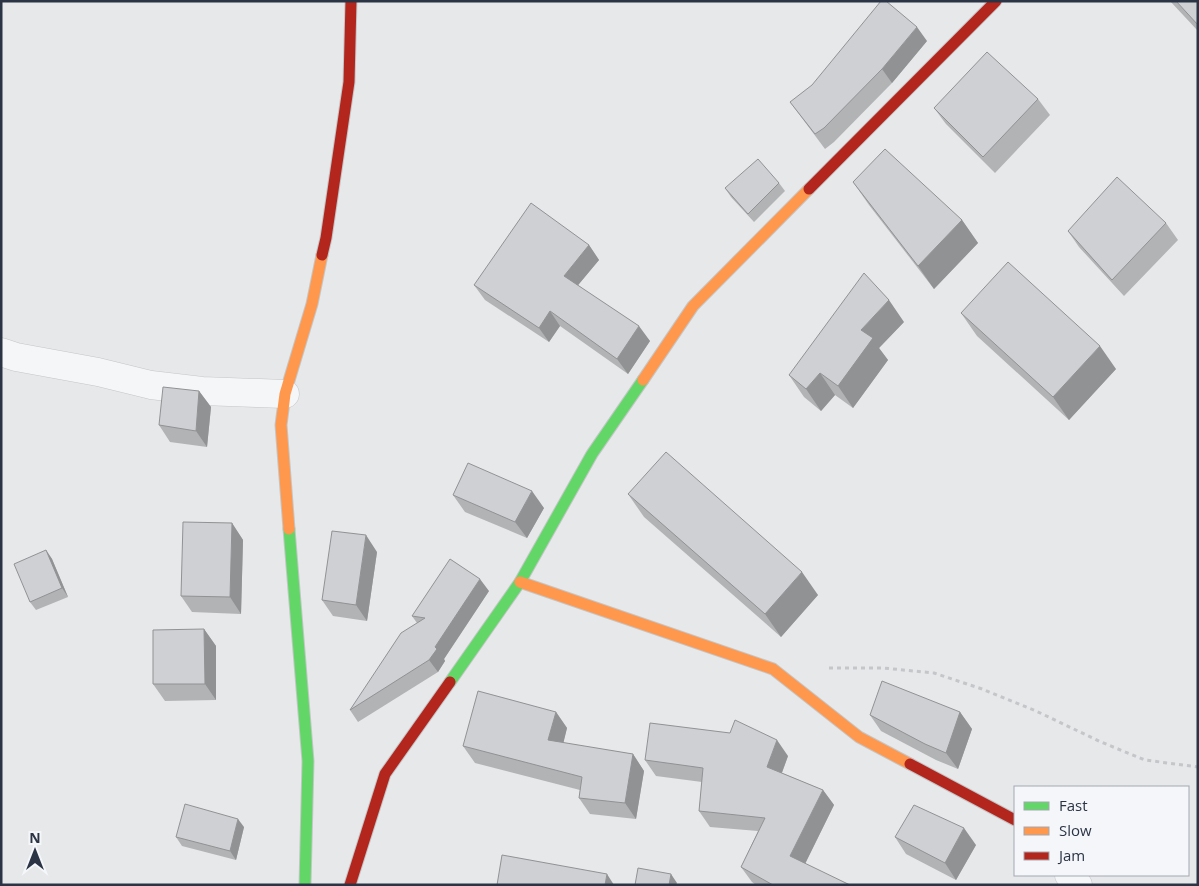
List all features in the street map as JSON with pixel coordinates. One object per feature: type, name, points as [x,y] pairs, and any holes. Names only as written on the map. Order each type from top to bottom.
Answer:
[{"type":"street","points":[[305,885],[308,761],[281,425],[285,394],[312,304],[326,238],[349,82],[351,1]]},
{"type":"street","points":[[350,885],[385,774],[520,582],[592,454],[693,306],[996,1]]},
{"type":"street","points":[[1,352],[16,357],[98,372],[151,385],[202,391],[285,394]]},
{"type":"street","points":[[520,582],[773,670],[859,738],[1014,819]]},
{"type":"path","points":[[773,670],[834,667],[884,668],[934,673],[982,688],[1145,760],[1198,767]]},
{"type":"building","points":[[881,1],[886,1],[917,27],[882,69],[824,128],[815,134],[790,102],[812,85]]},
{"type":"building","points":[[1176,1],[1198,1],[1198,25]]},
{"type":"building","points":[[987,52],[1038,99],[983,157],[934,108]]},
{"type":"building","points":[[885,149],[962,220],[918,266],[853,182]]},
{"type":"building","points":[[758,159],[779,183],[748,214],[725,188]]},
{"type":"building","points":[[1117,177],[1166,223],[1112,280],[1068,231]]},
{"type":"building","points":[[531,203],[589,245],[564,276],[639,326],[617,359],[550,311],[539,328],[474,285]]},
{"type":"building","points":[[1008,262],[1100,346],[1053,397],[961,313]]},
{"type":"building","points":[[864,273],[889,300],[861,330],[873,338],[838,386],[820,373],[806,389],[789,375]]},
{"type":"building","points":[[163,387],[199,391],[196,431],[159,425]]},
{"type":"building","points":[[666,452],[802,572],[765,614],[628,494]]},
{"type":"building","points":[[468,463],[532,491],[515,522],[453,495]]},
{"type":"building","points":[[183,522],[232,523],[230,597],[181,596]]},
{"type":"building","points":[[332,531],[366,535],[356,605],[322,600]]},
{"type":"building","points":[[46,550],[62,588],[30,602],[14,564]]},
{"type":"building","points":[[450,559],[480,579],[435,647],[437,649],[429,660],[350,710],[401,633],[425,618],[412,616]]},
{"type":"building","points":[[204,629],[205,684],[153,684],[153,630]]},
{"type":"building","points":[[882,681],[960,712],[946,753],[870,715]]},
{"type":"building","points":[[478,691],[556,712],[548,740],[633,754],[625,803],[579,798],[582,777],[463,746]]},
{"type":"building","points":[[735,720],[777,740],[767,767],[823,790],[790,856],[850,885],[773,885],[741,867],[765,818],[699,811],[703,768],[645,760],[650,723],[730,733]]},
{"type":"building","points":[[185,804],[238,819],[230,851],[176,837]]},
{"type":"building","points":[[914,805],[964,828],[945,863],[895,837]]},
{"type":"building","points":[[502,855],[607,874],[605,885],[497,885]]},
{"type":"building","points":[[638,868],[671,874],[669,885],[635,885]]},
{"type":"traffic: fast","points":[[450,682],[520,582],[592,454],[643,380]]},
{"type":"traffic: fast","points":[[289,529],[308,761],[305,885]]},
{"type":"traffic: slow","points":[[643,380],[693,306],[809,189]]},
{"type":"traffic: slow","points":[[289,529],[281,425],[285,394],[312,304],[322,255]]},
{"type":"traffic: slow","points":[[520,582],[773,669],[859,737],[910,764]]},
{"type":"traffic: jam","points":[[322,255],[349,82],[351,1]]},
{"type":"traffic: jam","points":[[809,189],[996,1]]},
{"type":"traffic: jam","points":[[350,885],[385,774],[450,682]]},
{"type":"traffic: jam","points":[[910,764],[1014,819]]}]
